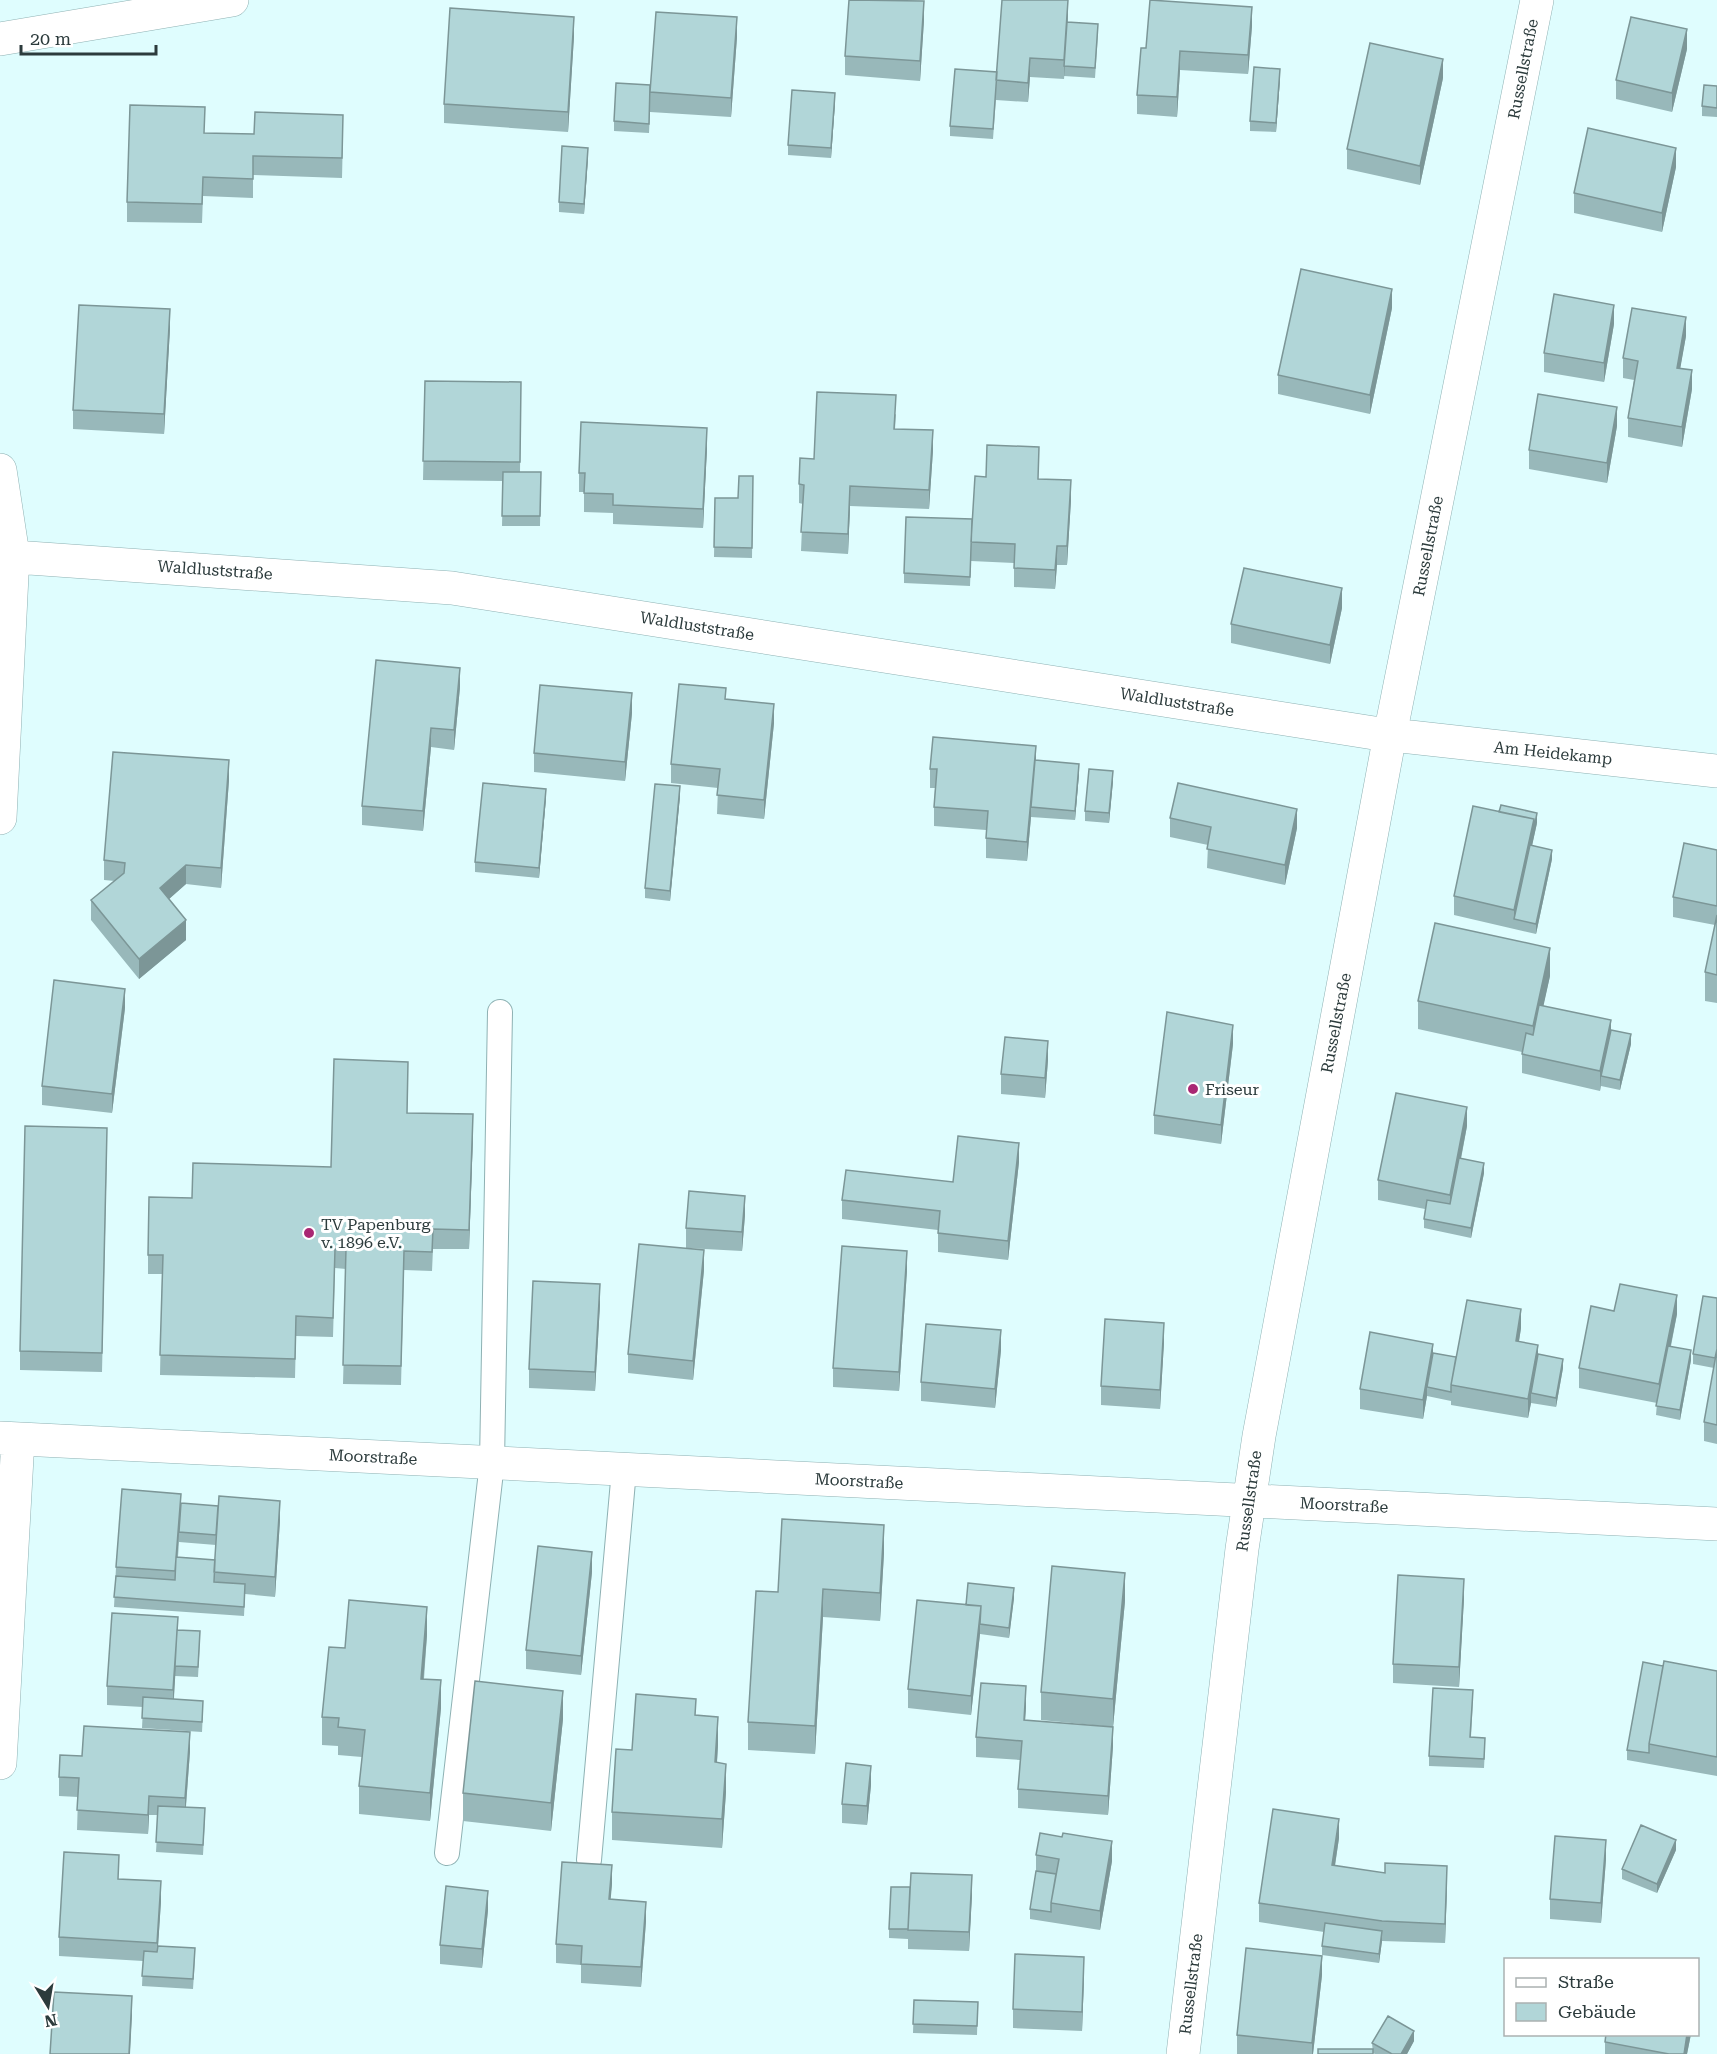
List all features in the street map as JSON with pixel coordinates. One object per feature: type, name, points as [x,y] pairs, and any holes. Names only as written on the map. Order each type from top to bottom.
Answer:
[{"type":"street","points":[[0,39],[232,0]]},
{"type":"street","name":"Russellstraße","points":[[1183,2054],[1258,1436],[1390,735],[1537,0]]},
{"type":"street","points":[[0,470],[6,555],[0,818]]},
{"type":"street","name":"Waldluststraße","points":[[6,555],[452,588],[1390,735]]},
{"type":"street","name":"Am Heidekamp","points":[[1390,735],[1717,771]]},
{"type":"street","points":[[0,1763],[9,1438]]},
{"type":"street","name":"Moorstraße","points":[[9,1438],[1717,1524]]},
{"type":"lane","points":[[447,1853],[492,1463],[500,1012]]},
{"type":"lane","points":[[589,1860],[624,1470]]},
{"type":"building","points":[[849,0],[924,1],[920,61],[845,56]]},
{"type":"building","points":[[1002,0],[1068,0],[1064,60],[1030,58],[1028,83],[996,80]]},
{"type":"building","points":[[1150,0],[1252,7],[1248,55],[1180,51],[1177,97],[1137,95],[1141,48],[1146,48]]},
{"type":"building","points":[[450,8],[574,17],[568,112],[444,104]]},
{"type":"building","points":[[656,12],[737,17],[731,98],[650,92]]},
{"type":"building","points":[[1631,17],[1687,29],[1672,93],[1616,80]]},
{"type":"building","points":[[1067,22],[1098,24],[1095,68],[1064,66]]},
{"type":"building","points":[[1370,43],[1443,59],[1420,166],[1347,149]]},
{"type":"building","points":[[1254,67],[1280,69],[1276,123],[1250,121]]},
{"type":"building","points":[[955,69],[997,72],[993,129],[950,126]]},
{"type":"building","points":[[616,83],[650,85],[649,124],[614,121]]},
{"type":"building","points":[[1704,85],[1717,86],[1717,108],[1702,106]]},
{"type":"building","points":[[792,90],[835,93],[831,148],[788,145]]},
{"type":"building","points":[[130,105],[205,107],[204,133],[254,134],[255,112],[343,115],[342,158],[253,156],[253,179],[203,177],[202,204],[127,202]]},
{"type":"building","points":[[1588,128],[1676,148],[1662,213],[1574,193]]},
{"type":"building","points":[[562,146],[588,148],[584,204],[559,202]]},
{"type":"building","points":[[1301,269],[1392,289],[1370,395],[1278,375]]},
{"type":"building","points":[[1554,294],[1614,305],[1604,363],[1544,353]]},
{"type":"building","points":[[79,305],[170,309],[164,414],[73,410]]},
{"type":"building","points":[[1632,308],[1686,317],[1677,368],[1692,370],[1682,427],[1628,418],[1638,361],[1623,358]]},
{"type":"building","points":[[425,381],[521,382],[520,462],[423,461]]},
{"type":"building","points":[[817,392],[896,395],[894,429],[933,430],[929,490],[850,486],[848,534],[801,532],[804,485],[799,484],[800,458],[814,459]]},
{"type":"building","points":[[1538,394],[1617,407],[1607,463],[1529,450]]},
{"type":"building","points":[[581,422],[707,428],[703,509],[613,505],[613,494],[584,493],[585,473],[579,473]]},
{"type":"building","points":[[987,445],[1039,447],[1038,479],[1071,480],[1067,546],[1057,546],[1055,570],[1014,568],[1015,544],[971,542],[975,476],[986,477]]},
{"type":"building","points":[[503,472],[541,472],[540,516],[502,516]]},
{"type":"building","points":[[739,476],[753,476],[752,548],[714,547],[715,498],[738,498]]},
{"type":"building","points":[[906,517],[972,519],[970,577],[904,573]]},
{"type":"building","points":[[1244,568],[1342,588],[1330,645],[1231,624]]},
{"type":"building","points":[[376,660],[460,668],[454,730],[431,728],[423,811],[362,806]]},
{"type":"building","points":[[679,684],[726,688],[725,699],[774,704],[764,800],[717,795],[720,769],[671,764]]},
{"type":"building","points":[[540,685],[632,693],[625,762],[534,753]]},
{"type":"building","points":[[933,737],[1036,746],[1027,842],[986,838],[988,811],[934,807],[937,769],[930,769]]},
{"type":"building","points":[[113,752],[229,760],[221,868],[186,865],[160,888],[186,920],[139,959],[91,900],[124,873],[125,863],[104,860]]},
{"type":"building","points":[[1035,760],[1079,764],[1075,811],[1031,807]]},
{"type":"building","points":[[1089,769],[1113,771],[1109,813],[1085,811]]},
{"type":"building","points":[[483,783],[546,789],[539,868],[475,862]]},
{"type":"building","points":[[1178,783],[1297,809],[1285,865],[1207,849],[1211,827],[1170,818]]},
{"type":"building","points":[[655,784],[680,786],[670,891],[645,888]]},
{"type":"building","points":[[1501,805],[1537,813],[1534,829],[1534,819],[1499,812]]},
{"type":"building","points":[[1473,806],[1534,819],[1514,910],[1454,896]]},
{"type":"building","points":[[1684,843],[1717,850],[1717,906],[1673,897]]},
{"type":"building","points":[[1530,845],[1552,850],[1536,924],[1514,919]]},
{"type":"building","points":[[1717,915],[1717,975],[1705,972]]},
{"type":"building","points":[[1435,923],[1550,948],[1533,1026],[1418,1001]]},
{"type":"building","points":[[54,980],[125,989],[112,1094],[42,1086]]},
{"type":"building","points":[[1539,1005],[1611,1020],[1600,1071],[1522,1054],[1526,1033],[1533,1035]]},
{"type":"building","name":"Friseur","points":[[1167,1012],[1233,1025],[1221,1125],[1154,1115]]},
{"type":"building","points":[[1611,1030],[1631,1034],[1620,1080],[1601,1076]]},
{"type":"building","points":[[1005,1037],[1048,1041],[1045,1078],[1001,1074]]},
{"type":"building","name":"TV Papenburg v. 1896 e.V.","points":[[334,1059],[408,1062],[407,1113],[473,1114],[469,1230],[433,1229],[432,1252],[404,1251],[401,1366],[343,1365],[346,1249],[335,1249],[333,1318],[296,1316],[295,1359],[160,1355],[163,1255],[148,1255],[149,1197],[192,1198],[193,1163],[331,1167]]},
{"type":"building","points":[[1396,1093],[1467,1107],[1450,1195],[1378,1180]]},
{"type":"building","points":[[25,1126],[107,1128],[102,1353],[20,1351]]},
{"type":"building","points":[[958,1136],[1019,1143],[1008,1241],[938,1233],[940,1211],[842,1200],[846,1170],[953,1182]]},
{"type":"building","points":[[1459,1158],[1484,1163],[1471,1228],[1424,1219],[1427,1200],[1450,1204]]},
{"type":"building","points":[[689,1191],[745,1196],[742,1232],[686,1228]]},
{"type":"building","points":[[639,1244],[704,1250],[693,1361],[628,1354]]},
{"type":"building","points":[[842,1246],[907,1251],[899,1372],[833,1368]]},
{"type":"building","points":[[533,1281],[600,1284],[595,1372],[529,1369]]},
{"type":"building","points":[[1620,1284],[1677,1295],[1659,1384],[1579,1368],[1591,1306],[1614,1311]]},
{"type":"building","points":[[1703,1296],[1717,1298],[1715,1358],[1693,1354]]},
{"type":"building","points":[[1467,1300],[1521,1309],[1516,1341],[1538,1345],[1528,1399],[1451,1385]]},
{"type":"building","points":[[1105,1319],[1164,1323],[1160,1390],[1101,1386]]},
{"type":"building","points":[[926,1324],[1001,1330],[995,1389],[921,1382]]},
{"type":"building","points":[[1370,1332],[1433,1344],[1423,1400],[1360,1389]]},
{"type":"building","points":[[1668,1346],[1691,1350],[1680,1410],[1656,1406]]},
{"type":"building","points":[[1717,1349],[1717,1425],[1704,1422]]},
{"type":"building","points":[[1433,1353],[1456,1357],[1451,1392],[1427,1387]]},
{"type":"building","points":[[1538,1354],[1563,1359],[1556,1398],[1531,1393]]},
{"type":"building","points":[[122,1489],[181,1494],[175,1571],[116,1567]]},
{"type":"building","points":[[219,1496],[280,1501],[275,1577],[214,1572]]},
{"type":"building","points":[[181,1503],[218,1506],[216,1535],[179,1532]]},
{"type":"building","points":[[782,1519],[884,1525],[880,1593],[823,1589],[815,1726],[748,1722],[756,1591],[778,1592]]},
{"type":"building","points":[[538,1546],[592,1552],[581,1656],[526,1650]]},
{"type":"building","points":[[176,1557],[215,1560],[214,1582],[245,1584],[244,1607],[114,1597],[116,1576],[175,1580]]},
{"type":"building","points":[[1052,1566],[1125,1573],[1113,1699],[1041,1692]]},
{"type":"building","points":[[1398,1575],[1464,1579],[1459,1667],[1393,1664]]},
{"type":"building","points":[[968,1583],[1014,1588],[1009,1628],[980,1624],[981,1606],[966,1605]]},
{"type":"building","points":[[349,1600],[427,1607],[421,1679],[441,1680],[430,1793],[359,1786],[365,1730],[338,1727],[339,1718],[322,1717],[329,1647],[345,1648]]},
{"type":"building","points":[[917,1600],[981,1606],[971,1696],[908,1689]]},
{"type":"building","points":[[112,1613],[178,1617],[173,1690],[107,1686]]},
{"type":"building","points":[[177,1630],[200,1631],[198,1667],[175,1666]]},
{"type":"building","points":[[1664,1661],[1717,1671],[1717,1757],[1649,1744]]},
{"type":"building","points":[[1643,1662],[1663,1666],[1649,1753],[1627,1750]]},
{"type":"building","points":[[475,1681],[563,1691],[551,1803],[463,1793]]},
{"type":"building","points":[[981,1683],[1026,1686],[1024,1720],[1113,1727],[1108,1796],[1018,1789],[1022,1741],[976,1737]]},
{"type":"building","points":[[1433,1688],[1473,1690],[1470,1737],[1485,1738],[1484,1759],[1429,1756]]},
{"type":"building","points":[[636,1694],[696,1699],[695,1715],[718,1717],[715,1762],[726,1764],[722,1819],[612,1812],[616,1749],[632,1750]]},
{"type":"building","points":[[143,1697],[203,1701],[202,1722],[142,1718]]},
{"type":"building","points":[[84,1726],[190,1732],[185,1798],[149,1796],[148,1815],[77,1810],[79,1778],[59,1777],[60,1755],[82,1756]]},
{"type":"building","points":[[846,1763],[871,1766],[867,1806],[842,1804]]},
{"type":"building","points":[[158,1806],[205,1808],[203,1845],[156,1842]]},
{"type":"building","points":[[1273,1809],[1339,1819],[1332,1865],[1385,1873],[1385,1863],[1447,1866],[1445,1924],[1382,1921],[1259,1903]]},
{"type":"building","points":[[1641,1825],[1676,1840],[1657,1884],[1622,1869]]},
{"type":"building","points":[[1040,1833],[1062,1837],[1063,1833],[1112,1841],[1100,1911],[1051,1903],[1059,1859],[1036,1855]]},
{"type":"building","points":[[1555,1836],[1606,1840],[1601,1903],[1550,1899]]},
{"type":"building","points":[[64,1852],[119,1855],[118,1879],[161,1881],[157,1943],[59,1937]]},
{"type":"building","points":[[562,1862],[612,1865],[609,1899],[646,1902],[641,1967],[581,1964],[582,1946],[556,1944]]},
{"type":"building","points":[[1036,1871],[1056,1874],[1051,1912],[1030,1909]]},
{"type":"building","points":[[911,1873],[972,1875],[969,1932],[908,1930]]},
{"type":"building","points":[[446,1886],[488,1891],[482,1949],[440,1945]]},
{"type":"building","points":[[891,1887],[910,1887],[908,1929],[889,1929]]},
{"type":"building","points":[[1325,1923],[1382,1931],[1379,1954],[1322,1946]]},
{"type":"building","points":[[158,1946],[195,1948],[193,1979],[142,1976],[144,1951],[157,1952]]},
{"type":"building","points":[[1246,1948],[1322,1956],[1312,2043],[1237,2035]]},
{"type":"building","points":[[1015,1954],[1084,1957],[1082,2012],[1013,2009]]},
{"type":"building","points":[[54,1992],[132,1996],[129,2054],[50,2054]]},
{"type":"building","points":[[914,2000],[978,2002],[977,2026],[913,2024]]},
{"type":"building","points":[[1388,2016],[1414,2031],[1401,2054],[1392,2054],[1372,2043]]},
{"type":"building","points":[[1606,2036],[1687,2036],[1684,2054],[1669,2054],[1605,2042]]},
{"type":"building","points":[[1318,2049],[1373,2049],[1373,2054],[1318,2054]]},
{"type":"place","name":"Friseur","points":[[1193,1089]]},
{"type":"place","name":"TV Papenburg v. 1896 e.V.","points":[[309,1233]]}]
